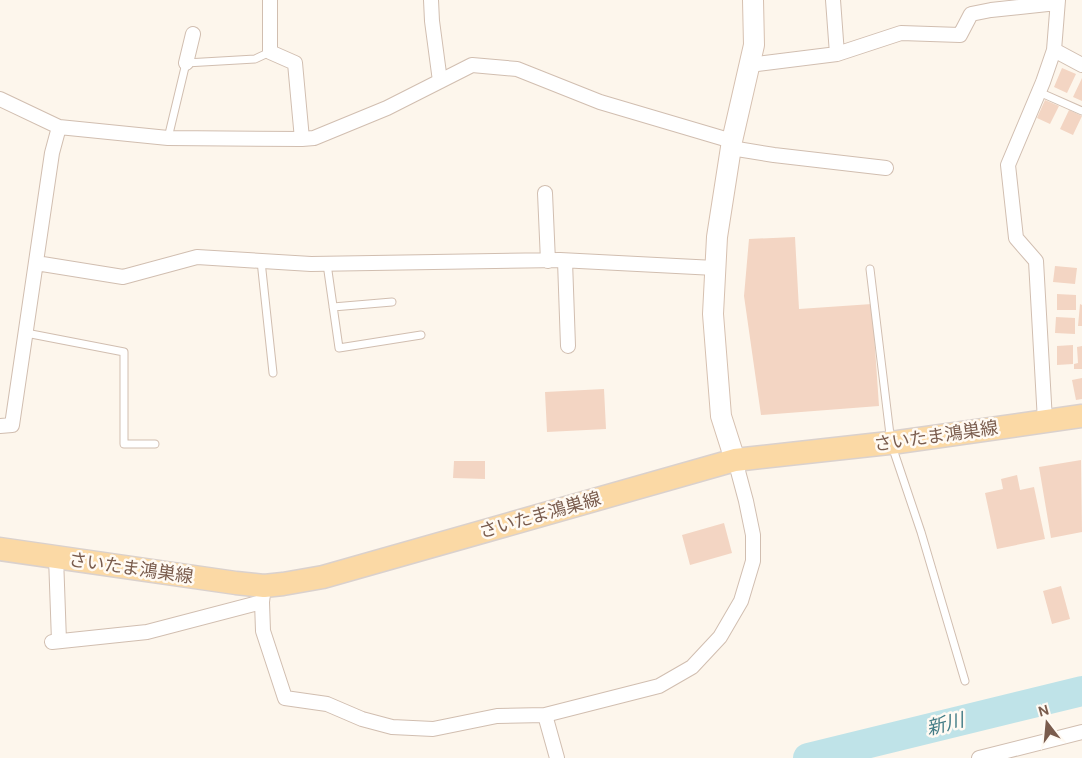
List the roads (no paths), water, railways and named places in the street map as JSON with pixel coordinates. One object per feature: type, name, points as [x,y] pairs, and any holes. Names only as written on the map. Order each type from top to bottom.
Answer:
[{"type":"main road","name":"さいたま鴻巣線","points":[[0,549],[236,584],[263,594],[735,460],[892,443],[1082,416]]},
{"type":"street","points":[[270,0],[270,52],[295,63],[302,139]]},
{"type":"street","points":[[431,0],[440,82]]},
{"type":"street","points":[[56,557],[56,641],[147,632],[263,594],[263,631],[285,698],[327,704],[362,719],[392,727],[432,729],[497,716],[545,715],[659,686],[692,667],[720,637],[741,601],[753,560],[753,535],[746,501],[720,416],[713,314],[717,237],[731,144],[754,46],[753,0]]},
{"type":"street","points":[[834,0],[836,54]]},
{"type":"street","points":[[749,65],[836,54],[900,33],[960,36],[970,14],[1057,2],[1054,50],[1039,92],[1008,166],[1016,238],[1036,261],[1045,421]]},
{"type":"street","points":[[186,62],[193,34]]},
{"type":"street","points":[[1054,50],[1082,65]]},
{"type":"street","points":[[0,99],[59,127],[168,138],[302,139],[314,138],[387,108],[472,65],[517,69],[600,102],[731,144],[774,155],[886,168]]},
{"type":"street","points":[[0,426],[12,425],[52,154],[59,127]]},
{"type":"street","points":[[545,193],[548,261]]},
{"type":"street","points":[[36,263],[123,277],[197,257],[326,264],[565,261],[715,268]]},
{"type":"street","points":[[565,261],[568,346]]},
{"type":"street","points":[[545,715],[557,758]]},
{"type":"street","points":[[979,758],[1082,732]]},
{"type":"lane","points":[[168,138],[186,62],[255,59],[270,52]]},
{"type":"lane","points":[[1039,92],[1082,111]]},
{"type":"lane","points":[[260,261],[272,373]]},
{"type":"lane","points":[[326,264],[339,348],[420,336]]},
{"type":"lane","points":[[870,269],[892,443],[922,532],[965,682]]},
{"type":"lane","points":[[333,307],[392,302]]},
{"type":"lane","points":[[26,333],[124,352],[124,444],[155,444]]},
{"type":"waterway","name":"新川","points":[[808,758],[1082,691]]}]
